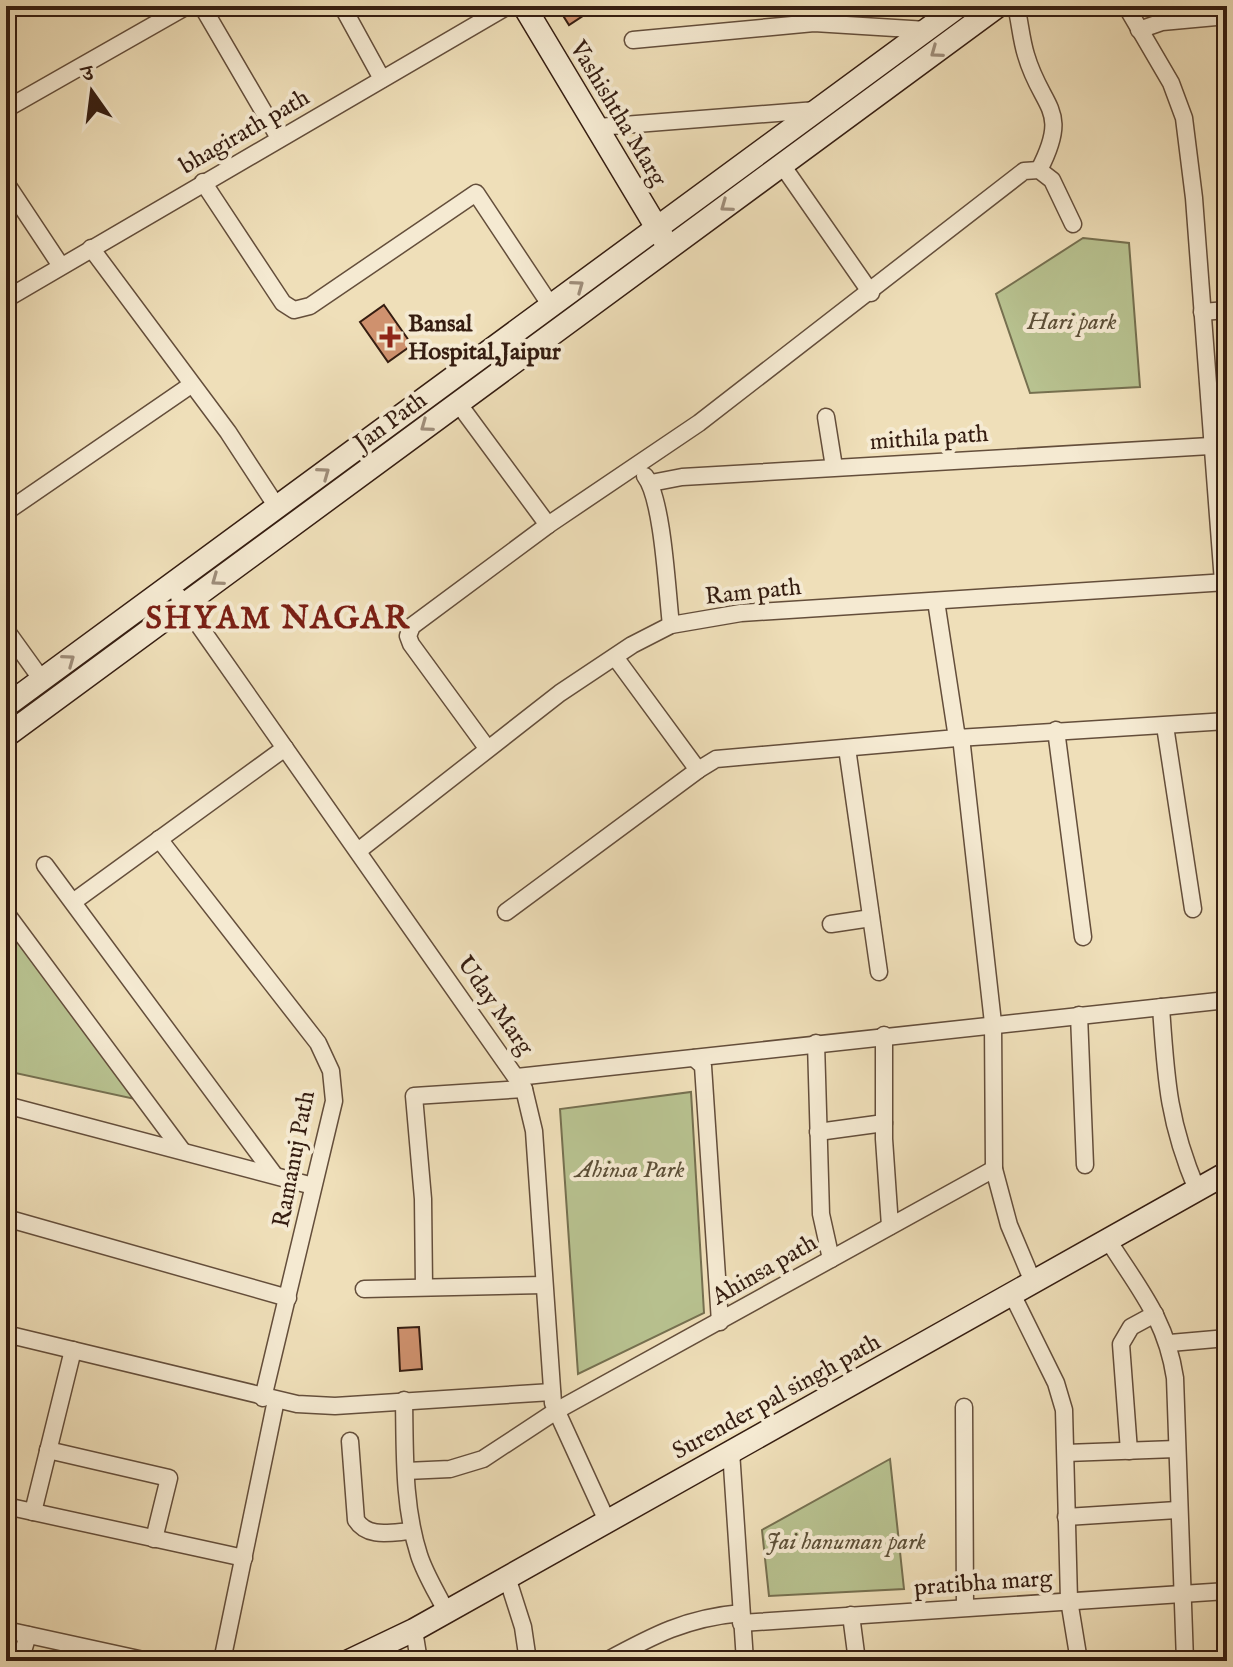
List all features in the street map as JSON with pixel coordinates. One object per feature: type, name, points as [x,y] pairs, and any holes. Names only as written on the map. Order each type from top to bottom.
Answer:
[{"type":"street","points":[[6,109],[187,6]]},
{"type":"street","points":[[202,6],[279,138]]},
{"type":"street","points":[[342,6],[382,79]]},
{"type":"street","name":"bhagirath path","points":[[6,299],[508,6]]},
{"type":"street","name":"Vashishtha Marg","points":[[524,6],[669,248]]},
{"type":"street","name":"Jan Path","points":[[6,706],[959,6]]},
{"type":"street","name":"Jan Path","points":[[6,736],[998,6]]},
{"type":"street","points":[[1016,6],[1026,55],[1054,121],[1054,140],[1039,170]]},
{"type":"street","points":[[1126,6],[1171,83],[1184,118],[1202,312],[1220,446],[1225,582]]},
{"type":"street","points":[[1139,30],[1162,22],[1227,16]]},
{"type":"street","points":[[633,40],[814,23],[927,30]]},
{"type":"street","points":[[598,127],[818,110]]},
{"type":"street","points":[[782,165],[871,293]]},
{"type":"street","points":[[487,748],[411,644],[408,636],[412,626],[871,293],[1024,171],[1039,170],[1052,180],[1073,224]]},
{"type":"street","points":[[203,182],[283,303],[294,310],[310,306],[472,188],[551,306]]},
{"type":"street","points":[[6,183],[61,266]]},
{"type":"street","points":[[91,248],[228,432],[277,507]]},
{"type":"street","points":[[1202,312],[1227,310]]},
{"type":"street","points":[[6,512],[191,385]]},
{"type":"street","points":[[458,403],[548,525]]},
{"type":"street","points":[[826,417],[834,467]]},
{"type":"street","name":"mithila path","points":[[651,483],[682,477],[834,467],[1220,446]]},
{"type":"street","points":[[637,465],[651,483],[671,625]]},
{"type":"street","name":"Ram path","points":[[358,851],[560,693],[671,625],[741,613],[1225,582]]},
{"type":"street","name":"Uday Marg","points":[[171,585],[520,1083],[534,1131],[552,1392],[556,1411],[607,1521]]},
{"type":"street","points":[[936,601],[959,738],[993,1023],[994,1169],[1009,1225],[1033,1282]]},
{"type":"street","points":[[6,630],[42,680]]},
{"type":"street","points":[[615,657],[698,770]]},
{"type":"street","points":[[506,912],[716,759],[1056,730],[1227,721]]},
{"type":"street","points":[[1165,726],[1193,909]]},
{"type":"street","points":[[1056,730],[1083,937]]},
{"type":"street","points":[[73,902],[285,748]]},
{"type":"street","points":[[847,748],[879,972]]},
{"type":"street","name":"Ramanuj Path","points":[[159,839],[318,1043],[331,1071],[334,1101],[288,1298],[244,1558],[222,1661]]},
{"type":"street","points":[[45,865],[273,1173]]},
{"type":"street","points":[[6,913],[181,1149]]},
{"type":"street","points":[[831,924],[871,918]]},
{"type":"street","points":[[424,1287],[423,1199],[414,1096],[816,1043],[1227,1000]]},
{"type":"street","points":[[1161,1007],[1168,1105],[1178,1144],[1197,1190]]},
{"type":"street","points":[[1079,1015],[1085,1165]]},
{"type":"street","points":[[884,1035],[884,1123],[890,1226]]},
{"type":"street","points":[[816,1043],[821,1214],[831,1259]]},
{"type":"street","points":[[694,1058],[703,1066],[720,1322]]},
{"type":"street","points":[[6,1105],[313,1186]]},
{"type":"street","points":[[818,1132],[884,1123]]},
{"type":"street","name":"Ahinsa path","points":[[406,1471],[450,1469],[483,1459],[556,1411],[994,1169]]},
{"type":"street","name":"Surender pal singh path","points":[[349,1661],[414,1630],[1227,1173]]},
{"type":"street","points":[[6,1218],[288,1298]]},
{"type":"street","points":[[1108,1240],[1170,1343],[1175,1378],[1177,1510],[1185,1661]]},
{"type":"street","points":[[364,1289],[544,1285]]},
{"type":"street","points":[[1012,1294],[1056,1383],[1064,1410],[1069,1600],[1079,1661]]},
{"type":"street","points":[[1129,1451],[1121,1344],[1131,1327],[1155,1314]]},
{"type":"street","points":[[6,1334],[270,1399],[335,1406],[552,1392]]},
{"type":"street","points":[[1170,1343],[1227,1338]]},
{"type":"street","points":[[33,1512],[73,1350]]},
{"type":"street","points":[[404,1400],[412,1531],[420,1558],[446,1611]]},
{"type":"street","points":[[964,1407],[965,1607]]},
{"type":"street","points":[[350,1441],[356,1520],[362,1529],[371,1533],[412,1531]]},
{"type":"street","points":[[1066,1453],[1176,1449]]},
{"type":"street","points":[[48,1450],[169,1478],[154,1539]]},
{"type":"street","points":[[731,1451],[745,1661]]},
{"type":"street","points":[[6,1506],[244,1558]]},
{"type":"street","points":[[1066,1517],[1177,1510]]},
{"type":"street","points":[[507,1577],[523,1627],[528,1661]]},
{"type":"street","name":"pratibha marg","points":[[606,1661],[635,1653],[670,1627],[702,1616],[851,1615],[1227,1591]]},
{"type":"street","points":[[851,1615],[857,1661]]},
{"type":"street","points":[[6,1630],[127,1659],[148,1661]]},
{"type":"street","points":[[414,1630],[419,1661]]},
{"type":"street","points":[[20,1661],[28,1635]]},
{"type":"green space","name":"Hari park","points":[[1083,238],[1129,243],[1140,387],[1030,393],[996,294]]},
{"type":"green space","points":[[6,925],[144,1101],[6,1071]]},
{"type":"green space","name":"Ahinsa Park","points":[[691,1092],[704,1313],[578,1374],[560,1109]]},
{"type":"green space","name":"Jai hanuman park","points":[[890,1459],[904,1589],[769,1596],[762,1530]]},
{"type":"building","points":[[557,6],[598,6],[569,25]]},
{"type":"building","points":[[384,305],[412,345],[388,362],[360,322]]},
{"type":"building","points":[[419,1327],[422,1369],[400,1371],[398,1328]]},
{"type":"place","name":"Bansal Hospital,Jaipur","points":[[390,337]]},
{"type":"district","name":"SHYAM NAGAR","points":[[278,617]]}]
